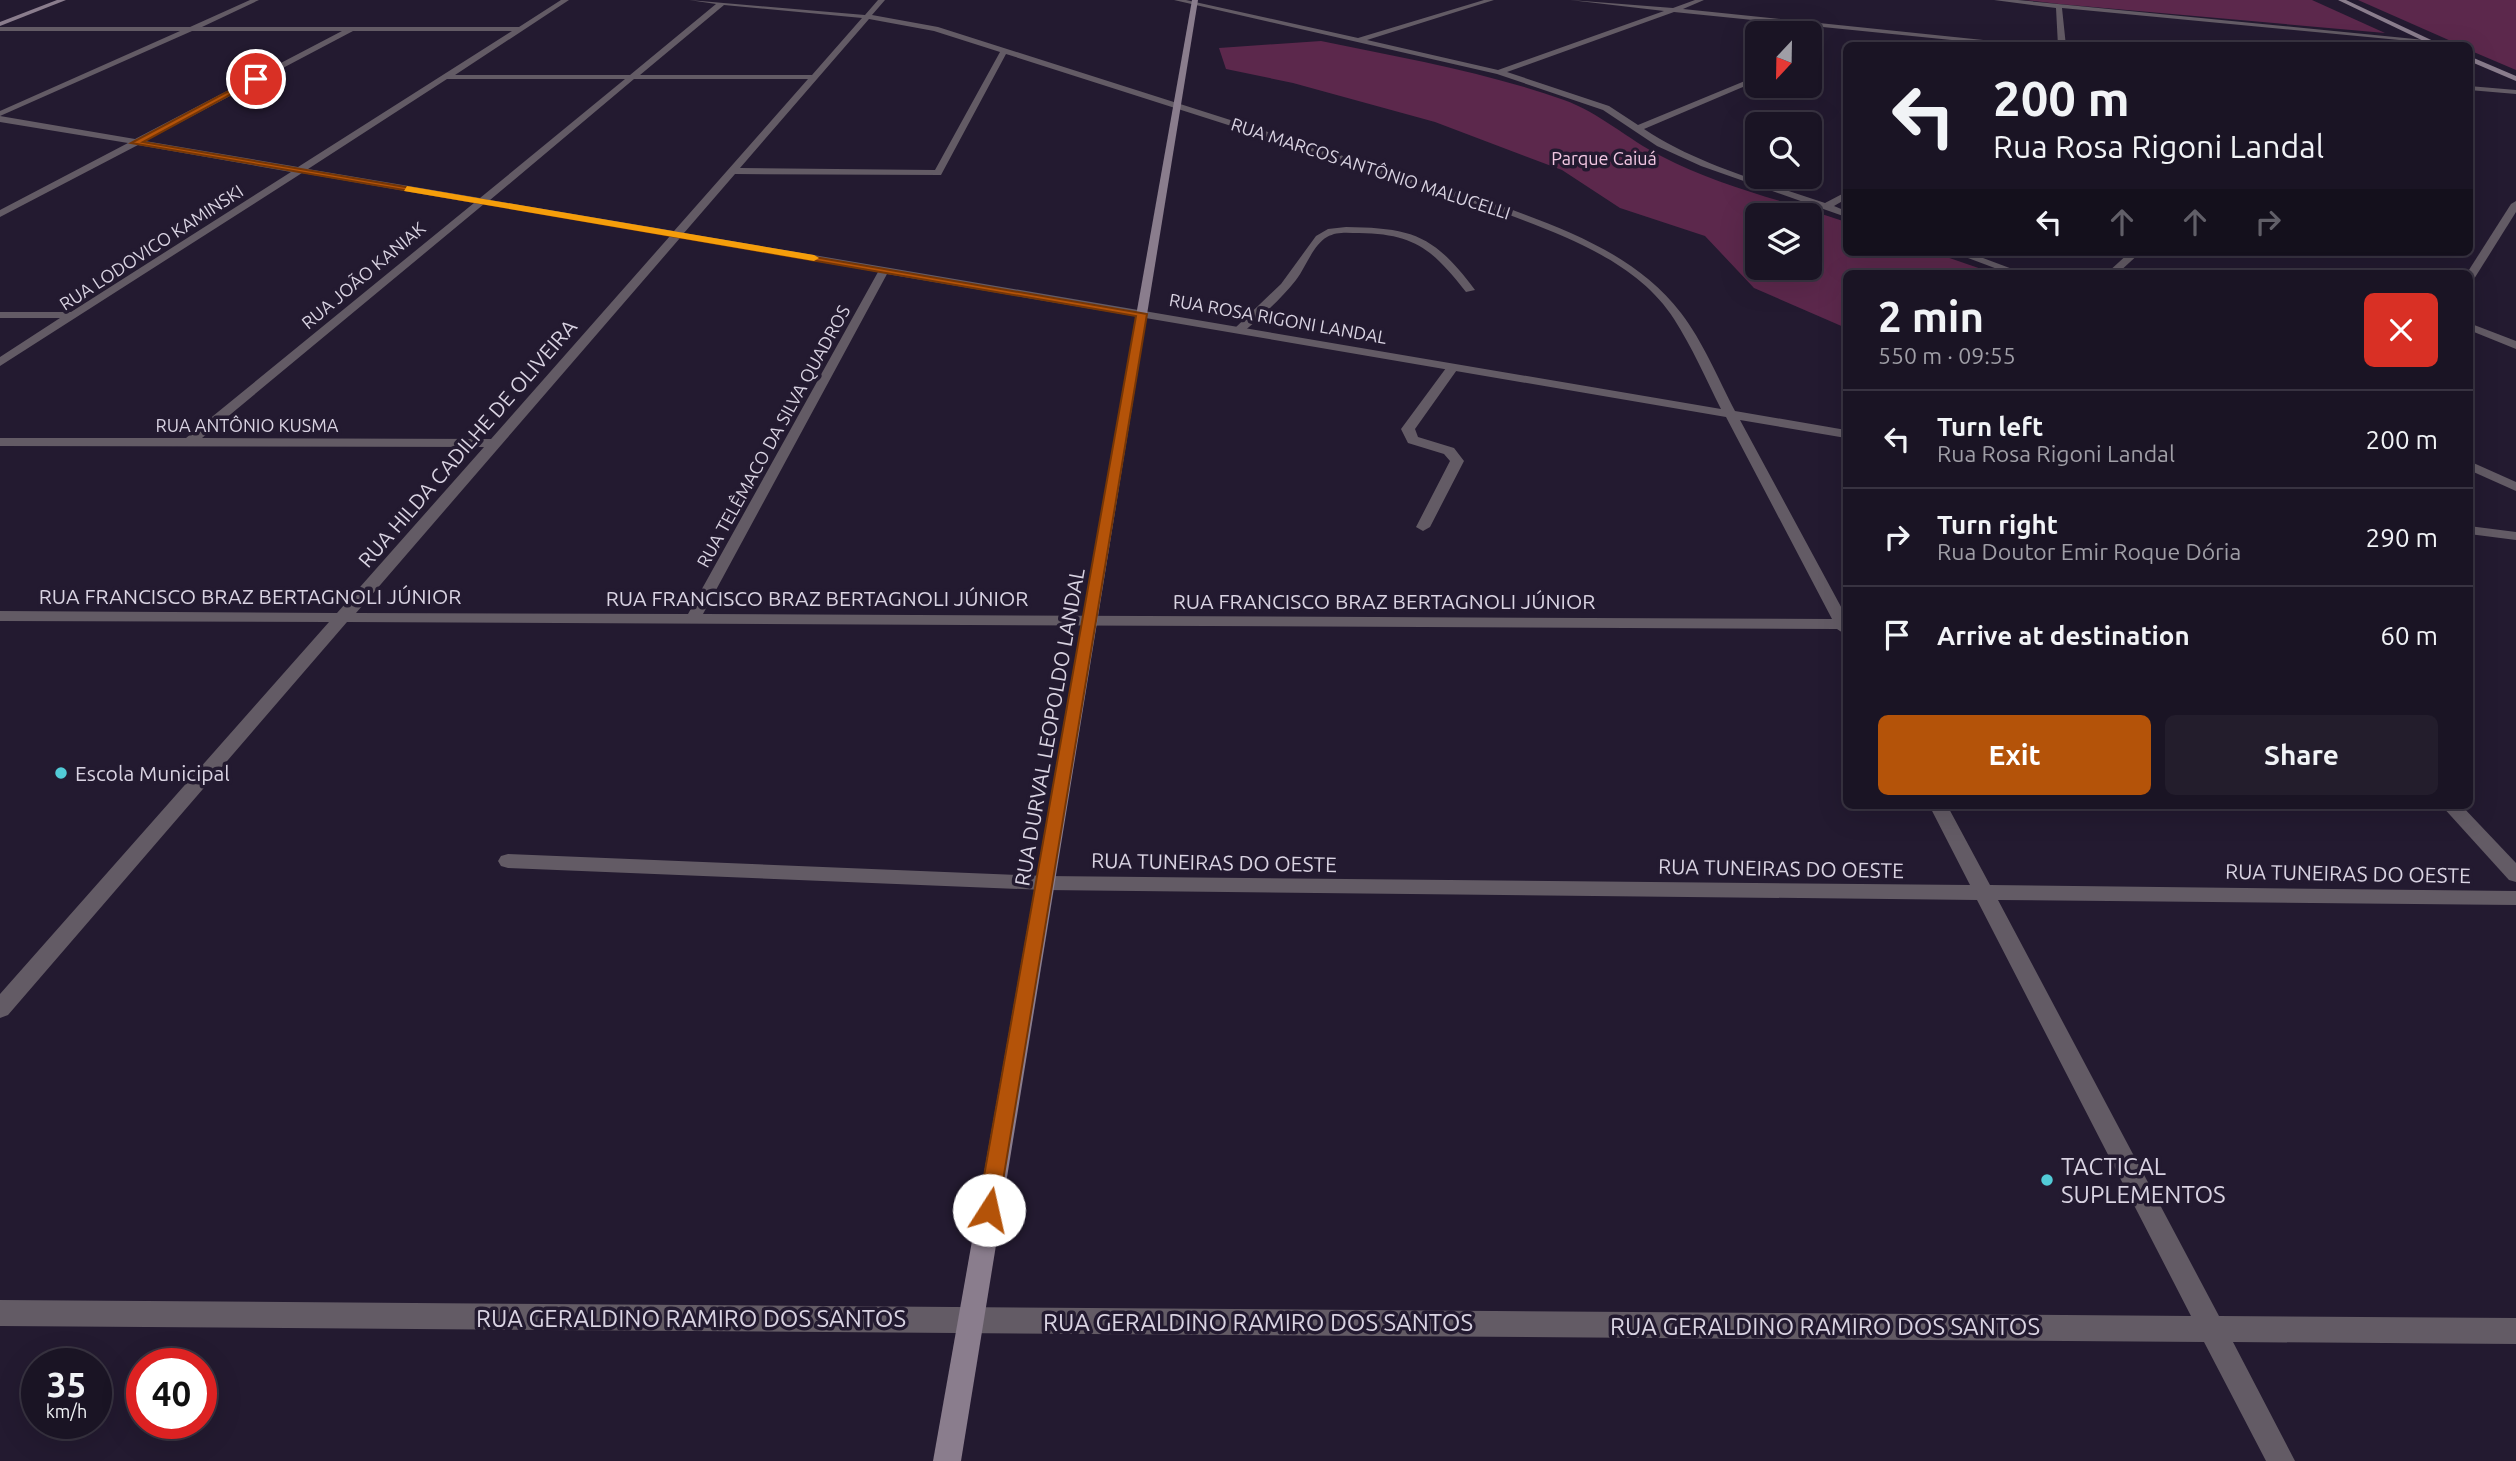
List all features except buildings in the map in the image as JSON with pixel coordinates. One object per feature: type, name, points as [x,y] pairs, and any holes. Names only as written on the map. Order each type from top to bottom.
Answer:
[{"type":"street","points":[[0,24],[63,0]]},
{"type":"street","points":[[0,114],[256,0]]},
{"type":"street","name":"RUA LODOVICO KAMINSKI","points":[[0,362],[566,0]]},
{"type":"street","name":"RUA MARCOS ANTÔNIO MALUCELLI","points":[[692,0],[867,17],[922,26],[1507,211],[1576,238],[1609,255],[1639,274],[1663,296],[1678,316],[1843,623]]},
{"type":"street","name":"RUA HILDA CADILHE DE OLIVEIRA","points":[[0,1009],[882,0]]},
{"type":"street","points":[[1357,41],[1491,0]]},
{"type":"street","points":[[1573,0],[1997,42]]},
{"type":"street","points":[[1499,72],[1701,0]]},
{"type":"street","points":[[1997,0],[2059,8],[2431,41]]},
{"type":"street","points":[[2341,0],[2431,41]]},
{"type":"street","points":[[1189,1],[1499,72],[1592,102],[1679,154],[1843,213]]},
{"type":"street","name":"RUA DURVAL LEOPOLDO LANDAL","points":[[947,1461],[1177,106],[1189,1]]},
{"type":"street","name":"RUA JOÃO KANIAK","points":[[190,442],[722,3]]},
{"type":"street","points":[[2059,8],[2062,42]]},
{"type":"street","points":[[0,29],[521,29]]},
{"type":"street","points":[[0,214],[352,29]]},
{"type":"street","points":[[732,171],[938,173],[1004,51]]},
{"type":"street","points":[[2473,60],[2516,79]]},
{"type":"street","points":[[446,77],[815,77]]},
{"type":"street","points":[[1637,129],[1745,83]]},
{"type":"street","points":[[2473,88],[2516,92]]},
{"type":"street","name":"RUA ROSA RIGONI LANDAL","points":[[0,120],[1843,433]]},
{"type":"street","points":[[1826,207],[1843,197]]},
{"type":"street","points":[[2473,273],[2516,204]]},
{"type":"street","points":[[1238,331],[1297,271],[1322,236],[1338,230],[1391,229],[1411,236],[1439,250],[1470,289]]},
{"type":"street","points":[[1969,256],[2009,270]]},
{"type":"street","points":[[2115,270],[2131,256]]},
{"type":"street","name":"RUA TELÊMACO DA SILVA QUADROS","points":[[693,619],[884,270]]},
{"type":"street","points":[[0,315],[74,315]]},
{"type":"street","points":[[2473,328],[2516,345]]},
{"type":"street","points":[[1423,527],[1457,461],[1449,451],[1413,440],[1408,429],[1453,367]]},
{"type":"street","name":"RUA ANTÔNIO KUSMA","points":[[0,442],[495,443]]},
{"type":"street","points":[[2473,467],[2516,487]]},
{"type":"street","points":[[2473,531],[2516,536]]},
{"type":"street","name":"RUA FRANCISCO BRAZ BERTAGNOLI JÚNIOR","points":[[0,616],[1843,627]]},
{"type":"street","points":[[1940,809],[2281,1461]]},
{"type":"street","points":[[2454,809],[2516,875]]},
{"type":"street","name":"RUA TUNEIRAS DO OESTE","points":[[508,861],[1045,883],[2516,898]]},
{"type":"street","name":"RUA GERALDINO RAMIRO DOS SANTOS","points":[[0,1313],[2516,1331]]},
{"type":"green space","points":[[2025,0],[2312,0],[2385,33],[2059,4]]},
{"type":"green space","points":[[2358,0],[2516,0],[2516,70],[2473,52],[2473,42],[2453,42]]},
{"type":"green space","name":"Parque Caiuá","points":[[1321,41],[1504,81],[1577,105],[1683,167],[1786,203],[1745,203],[1745,278],[1705,236],[1620,208],[1562,170],[1435,122],[1293,83],[1226,69],[1219,48]]},
{"type":"green space","name":"Parque Caiuá","points":[[1822,214],[1843,221],[1843,256],[1944,256],[1984,270],[1843,270],[1843,327],[1754,288],[1746,280],[1822,280]]},
{"type":"slow traffic","points":[[407,189],[814,258]]},
{"type":"place","name":"Escola Municipal","points":[[61,773]]},
{"type":"place","name":"TACTICAL SUPLEMENTOS","points":[[2047,1180]]},
{"type":"route","points":[[256,79],[135,143],[1142,314],[989,1210]]}]
